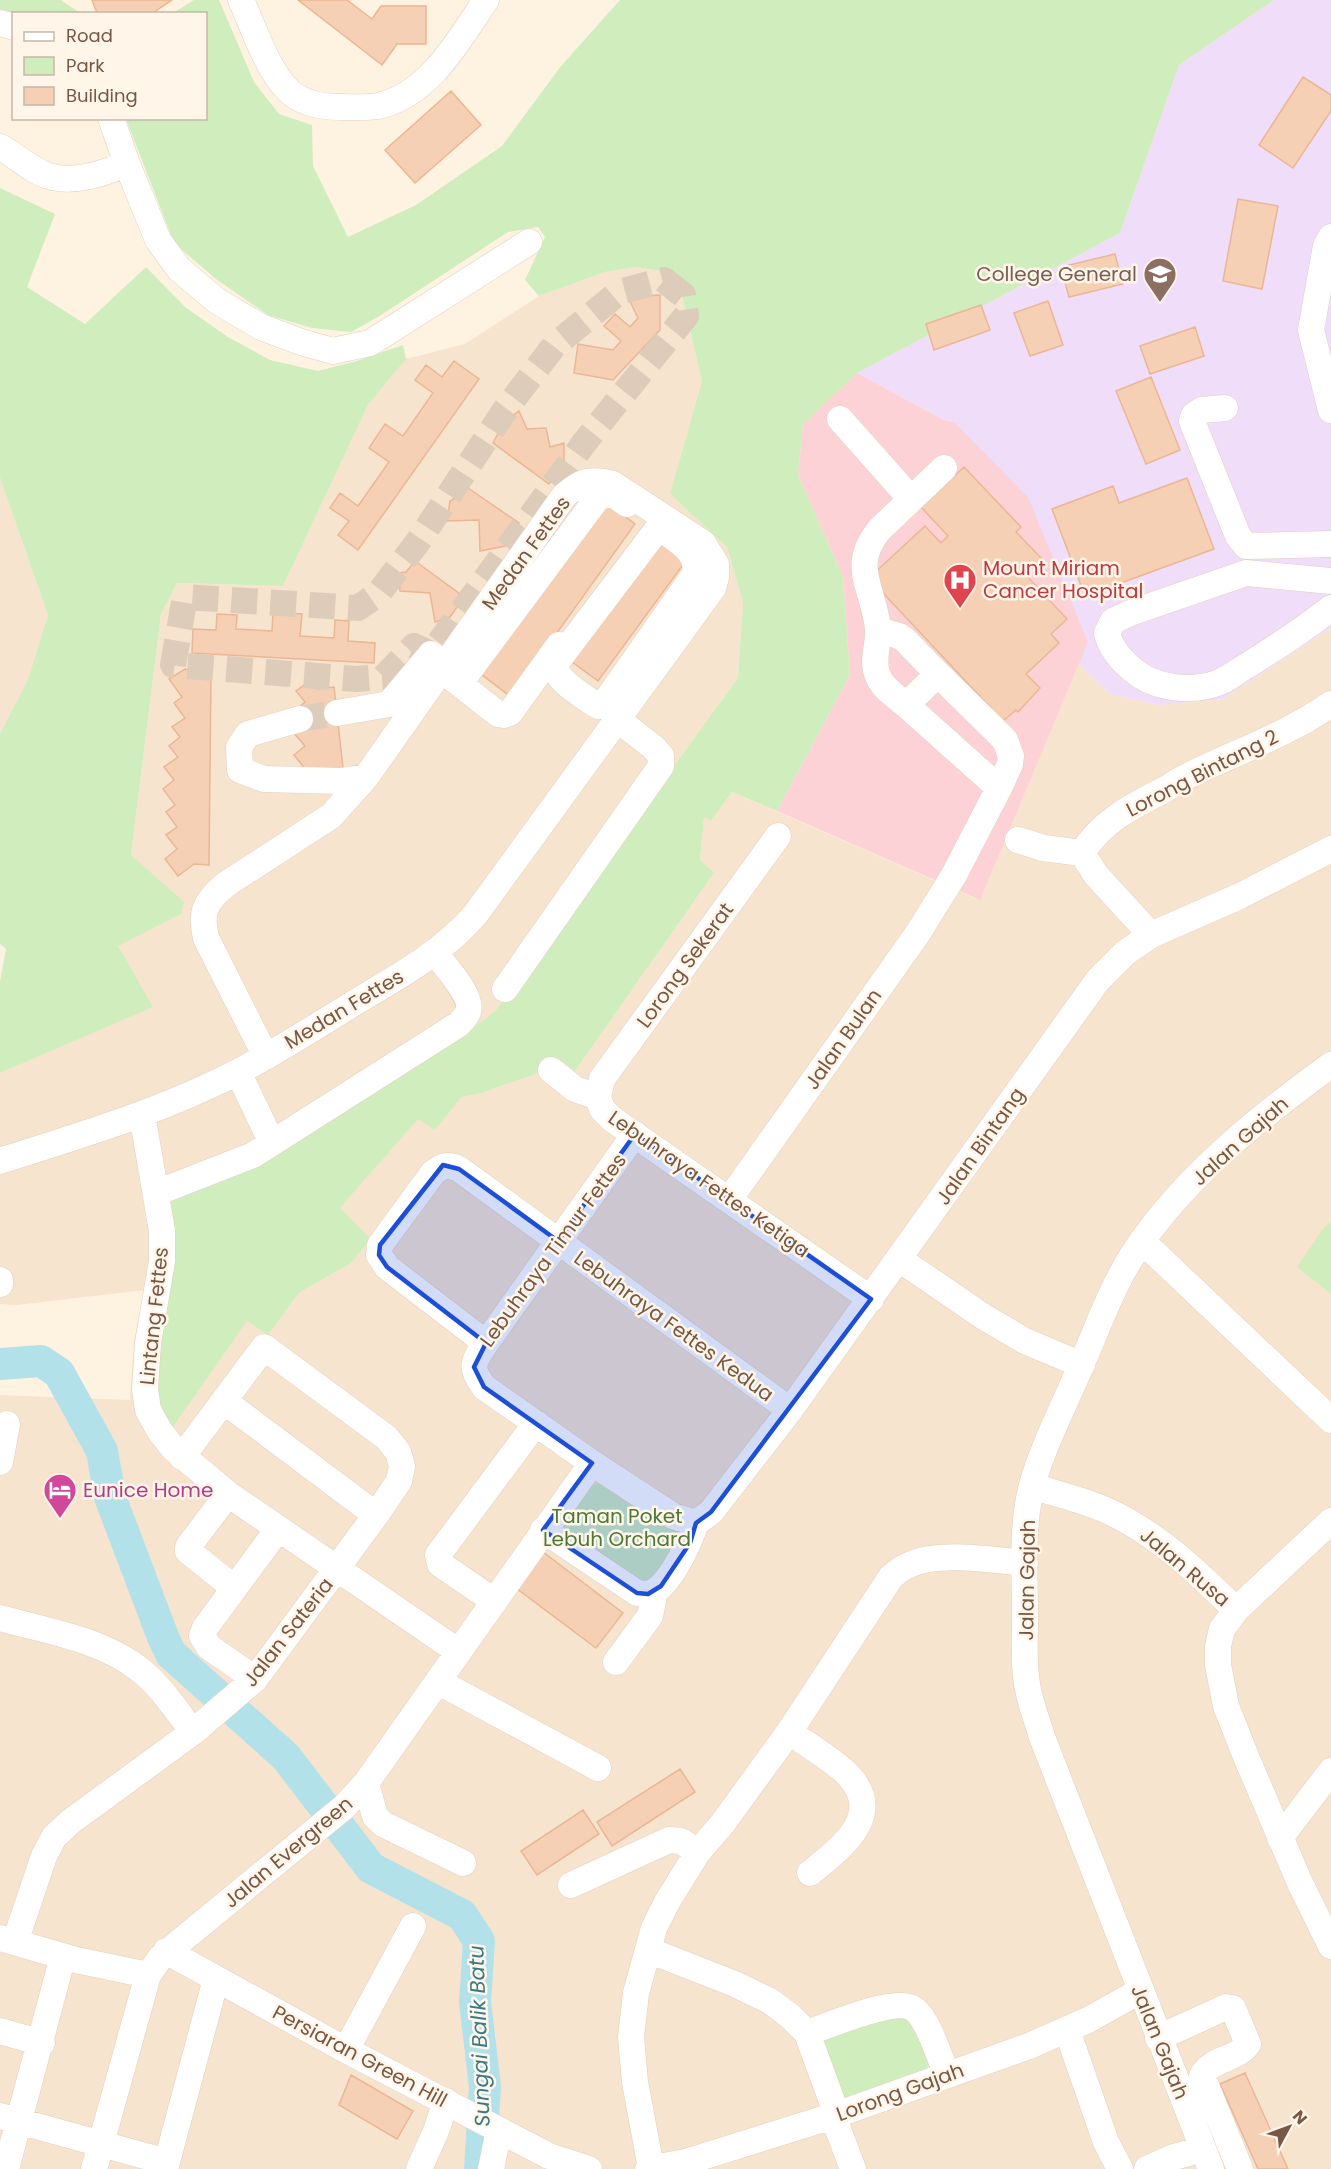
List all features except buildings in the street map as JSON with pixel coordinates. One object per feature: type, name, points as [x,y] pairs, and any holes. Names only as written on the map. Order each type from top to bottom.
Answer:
[{"type":"street","points":[[241,0],[275,75],[288,91],[304,101],[322,106],[364,108],[393,101],[418,86],[440,65],[486,0]]},
{"type":"street","points":[[112,120],[158,240],[179,269],[217,301],[261,327],[301,342],[333,351],[369,344],[529,242]]},
{"type":"street","points":[[0,147],[48,176],[69,178],[96,174],[127,164]]},
{"type":"street","points":[[1331,237],[1326,246],[1311,330],[1331,411]]},
{"type":"street","points":[[1225,408],[1202,410],[1194,415],[1192,421],[1239,536],[1246,546],[1331,544]]},
{"type":"street","points":[[840,419],[911,499]]},
{"type":"street","points":[[944,468],[872,538],[865,556],[863,568],[878,630],[876,672],[887,689],[999,788]]},
{"type":"street","name":"Medan Fettes","points":[[0,1161],[142,1114],[238,1072],[266,1057],[435,953],[459,933],[475,915],[618,720],[655,649],[713,588],[716,564],[703,543],[652,516],[613,484],[599,481],[584,482],[574,488],[564,496],[366,777],[331,816],[213,895],[205,907],[203,922],[206,938],[266,1057]]},
{"type":"street","points":[[337,712],[389,704],[444,669],[498,714],[510,713],[652,516]]},
{"type":"street","points":[[658,527],[692,553],[697,566],[695,574],[655,649],[599,706],[559,677],[555,671],[556,663],[658,527]]},
{"type":"street","points":[[1331,580],[1246,573],[1113,621],[1107,633],[1110,646],[1139,675],[1163,686],[1187,687],[1220,682],[1294,637],[1331,608]]},
{"type":"street","name":"Jalan Bulan","points":[[729,1200],[911,942],[954,875],[1010,764],[1011,756],[1005,740],[905,640],[878,630]]},
{"type":"street","points":[[906,705],[938,674]]},
{"type":"street","name":"Lorong Bintang 2","points":[[1082,854],[1092,838],[1113,819],[1137,803],[1183,778],[1279,734],[1331,704]]},
{"type":"street","points":[[300,719],[248,734],[239,747],[240,770],[264,779],[341,781],[366,777]]},
{"type":"street","points":[[505,989],[661,766],[661,756],[653,747],[618,720]]},
{"type":"street","name":"Lorong Sekerat","points":[[598,1096],[602,1079],[778,836]]},
{"type":"street","points":[[1018,840],[1043,848],[1082,854],[1096,875],[1151,935]]},
{"type":"street","name":"Jalan Bintang","points":[[696,1523],[711,1512],[790,1410],[1091,988],[1125,953],[1151,935],[1240,896],[1331,849]]},
{"type":"street","points":[[156,1193],[247,1159],[459,1024],[469,1012],[469,1005],[464,992],[435,953]]},
{"type":"street","name":"Jalan Gajah","points":[[1207,2159],[1042,1737],[1029,1694],[1025,1663],[1027,1515],[1032,1486],[1044,1452],[1113,1292],[1142,1241],[1191,1184],[1232,1143],[1331,1065]]},
{"type":"street","name":"Lebuhraya Fettes Ketiga","points":[[550,1070],[575,1089],[598,1096],[603,1108],[612,1119],[870,1299]]},
{"type":"street","points":[[238,1072],[272,1143]]},
{"type":"street","name":"Lintang Fettes","points":[[142,1114],[162,1231],[162,1261],[148,1343],[145,1389],[148,1410],[159,1430],[182,1457],[228,1494],[459,1652]]},
{"type":"street","name":"Lebuhraya Timur Fettes","points":[[536,1423],[484,1386],[477,1377],[474,1367],[475,1359],[635,1134]]},
{"type":"street","name":"Lebuhraya Fettes Kedua","points":[[486,1343],[387,1267],[379,1255],[380,1245],[433,1173],[443,1166],[459,1169],[790,1410]]},
{"type":"street","points":[[1142,1241],[1331,1420]]},
{"type":"street","points":[[899,1259],[984,1317],[1025,1341],[1082,1365]]},
{"type":"street","name":"Jalan Sateria","points":[[7,1940],[54,1837],[70,1822],[201,1725],[246,1687],[337,1568],[399,1481],[402,1466],[398,1452],[387,1438],[264,1347],[224,1401]]},
{"type":"street","points":[[182,1457],[224,1401],[376,1515]]},
{"type":"street","points":[[494,1601],[440,1564],[438,1555],[536,1423],[673,1516],[696,1523],[690,1543],[674,1569],[655,1591],[648,1594],[637,1593],[543,1530]]},
{"type":"street","points":[[0,1461],[7,1424]]},
{"type":"street","name":"Jalan Evergreen","points":[[94,2169],[148,1975],[166,1951],[214,1915],[321,1827],[366,1783],[592,1463]]},
{"type":"street","name":"Jalan Rusa","points":[[1032,1486],[1106,1510],[1135,1524],[1194,1570],[1236,1610]]},
{"type":"street","points":[[228,1494],[188,1547],[188,1551],[234,1588]]},
{"type":"street","points":[[1331,1521],[1236,1610],[1222,1629],[1218,1646],[1218,1665],[1226,1706],[1280,1838],[1331,1946]]},
{"type":"street","points":[[246,1687],[209,1647],[202,1636],[205,1628],[278,1529]]},
{"type":"street","points":[[650,2169],[635,2082],[631,2037],[636,1993],[654,1928],[667,1902],[698,1852],[789,1732],[891,1577],[907,1566],[927,1560],[957,1558],[1025,1563]]},
{"type":"street","points":[[616,1662],[650,1616],[655,1591]]},
{"type":"street","points":[[0,1618],[82,1641],[117,1655],[138,1669],[201,1725]]},
{"type":"street","points":[[439,1682],[598,1768]]},
{"type":"street","points":[[789,1732],[848,1775],[864,1803],[862,1817],[849,1837],[834,1854],[810,1873]]},
{"type":"street","points":[[1280,1838],[1331,1771]]},
{"type":"street","points":[[366,1783],[371,1807],[375,1816],[383,1824],[463,1863]]},
{"type":"street","points":[[572,1885],[669,1840],[681,1840],[698,1852]]},
{"type":"street","points":[[346,2050],[413,1926]]},
{"type":"street","points":[[7,1940],[113,1969],[148,1975]]},
{"type":"street","points":[[648,1950],[702,1970],[770,2001],[807,2033],[853,2169]]},
{"type":"street","name":"Persiaran Green Hill","points":[[166,1951],[346,2050],[549,2156],[589,2169]]},
{"type":"street","points":[[6,2169],[10,2118],[42,2043],[63,1956]]},
{"type":"street","points":[[10,2118],[101,2144],[166,2166],[216,1978]]},
{"type":"street","name":"Lorong Gajah","points":[[650,2169],[686,2162],[835,2115],[1029,2046],[1088,2020],[1140,1991]]},
{"type":"street","points":[[807,2033],[887,2006],[901,2004],[913,2008],[925,2022],[947,2075]]},
{"type":"street","points":[[1158,2038],[1226,2007],[1233,2008],[1248,2044],[1244,2050],[1206,2068],[1202,2076],[1240,2169]]},
{"type":"street","points":[[1067,2030],[1106,2142],[1120,2169]]},
{"type":"street","points":[[0,2031],[42,2043]]},
{"type":"street","points":[[418,2169],[452,2104]]},
{"type":"street","points":[[491,2169],[494,2127]]},
{"type":"street","points":[[1147,2169],[1174,2157],[1207,2159]]},
{"type":"highlighted area","points":[[635,1134],[871,1299],[711,1512],[696,1523],[690,1543],[661,1586],[648,1594],[637,1593],[543,1530],[592,1463],[484,1387],[474,1367],[486,1343],[387,1267],[379,1255],[380,1245],[443,1165],[459,1169],[558,1241]]},
{"type":"shaded area","name":"College General","points":[[1274,0],[1331,0],[1331,628],[1223,699],[1160,705],[1110,694],[1078,663],[1088,642],[954,422],[944,420],[857,373],[1120,233],[1179,65]]},
{"type":"shaded area","points":[[635,267],[661,271],[680,287],[702,381],[670,494],[727,547],[743,602],[738,678],[496,1010],[483,1021],[331,1113],[174,1249],[168,1304],[172,1429],[247,1320],[268,1335],[299,1293],[351,1263],[371,1239],[340,1208],[418,1118],[435,1130],[462,1097],[481,1093],[542,1072],[555,1057],[575,1071],[714,873],[700,861],[704,817],[711,821],[732,792],[979,900],[1078,663],[1110,694],[1160,705],[1223,699],[1331,628],[1331,2169],[495,2169],[497,2152],[482,2141],[480,2169],[0,2169],[0,1395],[130,1400],[134,1340],[145,1290],[17,1305],[0,1304],[0,1073],[152,1007],[117,946],[180,914],[131,855],[161,614],[177,583],[283,586],[368,405],[406,359],[465,344],[539,296],[605,272]]},
{"type":"shaded area","name":"Mount Miriam Cancer Hospital","points":[[857,373],[944,420],[954,422],[1028,497],[1088,642],[980,900],[777,811],[850,675],[843,577],[798,475],[803,424]]},
{"type":"shaded area","points":[[0,478],[48,615],[28,679],[0,734]]},
{"type":"green space","points":[[0,0],[61,0],[79,12],[12,13],[0,10]]},
{"type":"green space","points":[[194,0],[219,0],[254,82],[279,114],[312,125],[313,166],[348,237],[416,205],[502,146],[561,66],[620,0],[1274,0],[1179,65],[1120,233],[857,373],[803,424],[798,475],[843,577],[850,675],[777,811],[732,792],[711,821],[704,817],[700,860],[714,873],[575,1071],[555,1057],[542,1072],[481,1093],[462,1097],[435,1130],[418,1119],[340,1208],[371,1239],[351,1263],[299,1293],[268,1335],[247,1321],[171,1430],[157,1405],[157,1371],[174,1249],[171,1196],[331,1113],[483,1021],[496,1010],[738,678],[743,602],[727,547],[670,494],[702,381],[680,287],[661,271],[635,267],[605,272],[539,296],[525,280],[545,237],[538,227],[508,232],[378,317],[351,332],[312,328],[268,315],[216,279],[174,243],[126,120],[207,120],[207,12],[175,12]]},
{"type":"green space","points":[[0,188],[55,214],[27,287],[85,324],[146,267],[185,307],[228,337],[270,360],[318,371],[357,361],[403,345],[406,359],[368,405],[283,586],[177,583],[161,614],[131,855],[184,902],[181,914],[118,946],[153,1007],[0,1073],[0,981],[6,949],[0,944],[0,734],[28,679],[48,615],[0,478]]},
{"type":"green space","points":[[1331,1221],[1331,1294],[1297,1267],[1322,1230]]},
{"type":"green space","name":"Taman Poket Lebuh Orchard","points":[[601,1482],[678,1529],[679,1537],[655,1577],[644,1582],[568,1535],[563,1526],[574,1506],[588,1489]]},
{"type":"green space","points":[[909,2014],[929,2059],[926,2073],[852,2101],[840,2097],[822,2041],[830,2034]]},
{"type":"waterway","name":"Sungai Balik Batu","points":[[0,1364],[41,1361],[59,1373],[102,1451],[110,1497],[171,1654],[286,1757],[371,1868],[462,1915],[479,1941],[475,2002],[485,2087],[480,2169]]},
{"type":"tunnel","points":[[664,280],[683,295],[686,316],[584,443],[431,654],[414,646],[384,677],[356,679],[173,665],[185,597],[358,608],[378,594],[420,539],[505,410],[554,346],[619,292],[664,280]]},
{"type":"tunnel","points":[[300,719],[337,713]]},
{"type":"place","name":"College General","points":[[1160,303]]},
{"type":"place","name":"Mount Miriam Cancer Hospital","points":[[960,609]]},
{"type":"place","name":"Eunice Home","points":[[60,1519]]}]
